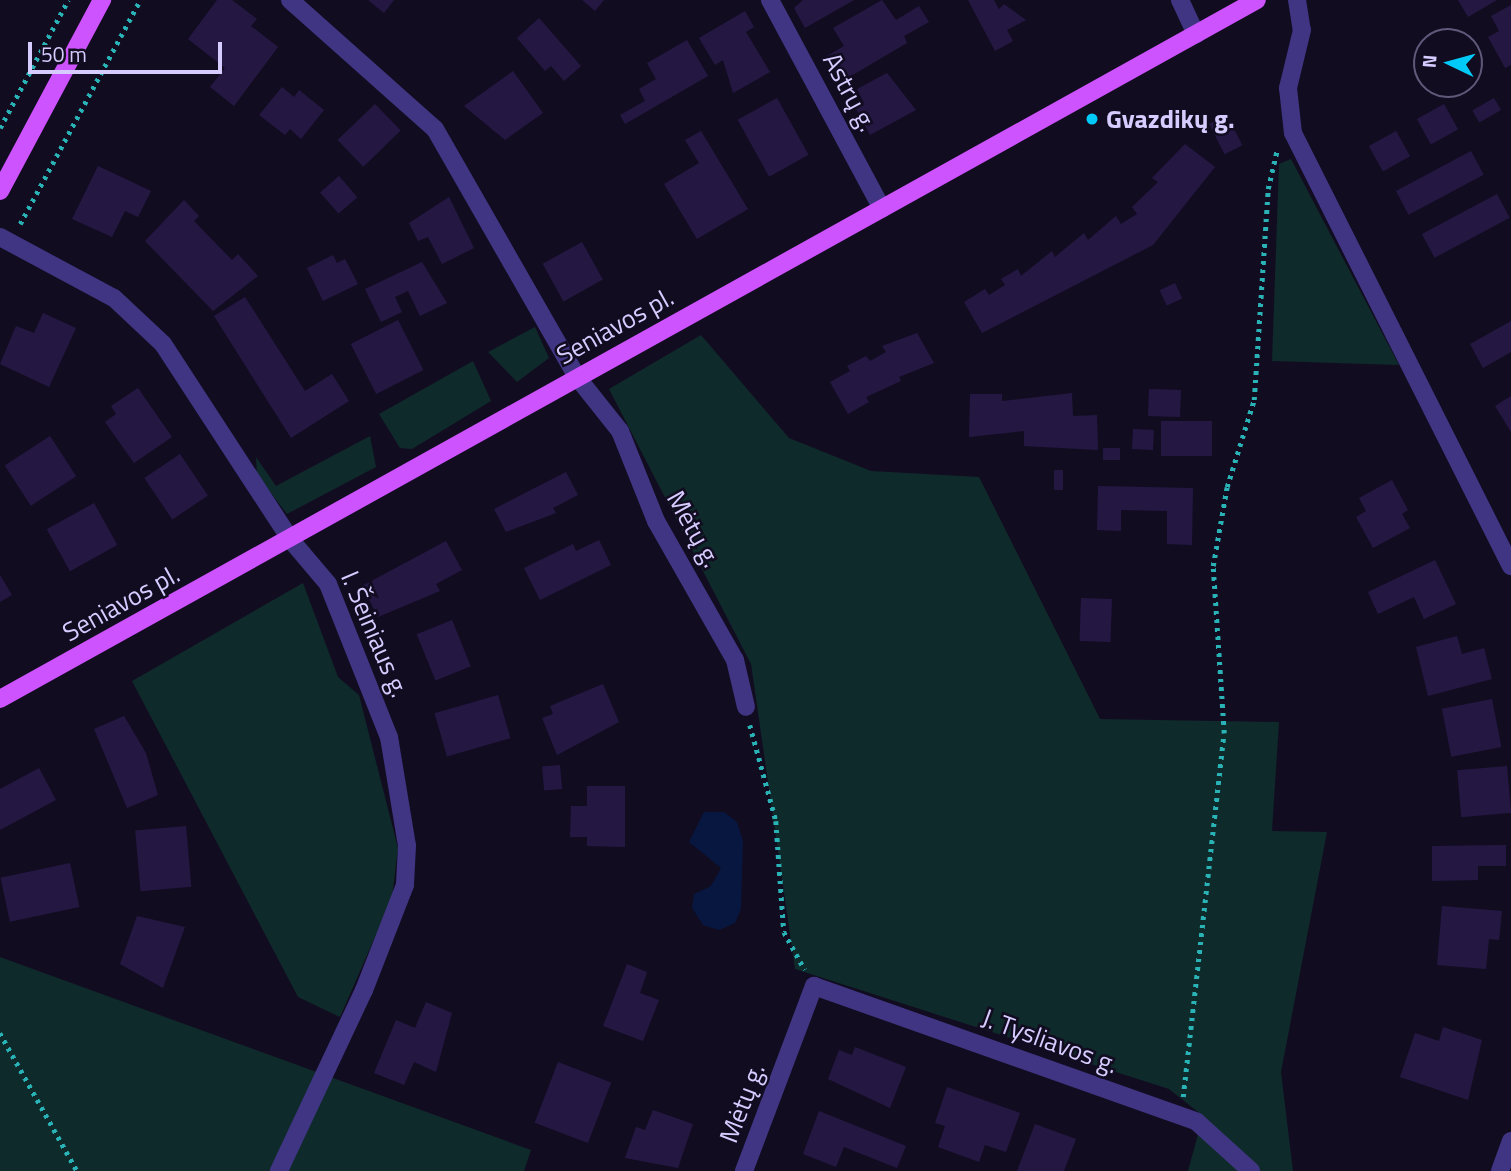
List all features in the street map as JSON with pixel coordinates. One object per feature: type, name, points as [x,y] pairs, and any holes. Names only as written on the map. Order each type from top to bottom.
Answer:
[{"type":"main road","points":[[0,191],[102,0]]},
{"type":"main road","name":"Seniavos pl.","points":[[0,699],[1257,0]]},
{"type":"street","name":"Mėtų g.","points":[[290,0],[435,130],[577,377],[620,431],[656,521],[735,660],[746,707]]},
{"type":"street","name":"Astrų g.","points":[[770,0],[881,209]]},
{"type":"street","points":[[1180,0],[1196,33]]},
{"type":"street","points":[[1297,0],[1302,30],[1287,109],[1293,132],[1511,566]]},
{"type":"street","name":"I. Šeiniaus g.","points":[[5,240],[114,298],[163,344],[290,539],[328,584],[389,737],[407,846],[397,912],[281,1166]]},
{"type":"street","name":"Mėtų g.","points":[[744,1171],[814,986]]},
{"type":"street","name":"J. Tysliavos g.","points":[[814,986],[1180,1115],[1213,1132],[1251,1171]]},
{"type":"street","points":[[1500,1171],[1511,1140]]},
{"type":"path","points":[[0,128],[68,0]]},
{"type":"path","points":[[5,240],[140,0]]},
{"type":"path","points":[[1180,1115],[1224,733],[1213,566],[1227,487],[1254,400],[1272,160],[1293,132]]},
{"type":"path","points":[[746,707],[776,821],[784,932],[814,986]]},
{"type":"path","points":[[0,1033],[77,1171]]},
{"type":"green space","points":[[1291,159],[1399,365],[1272,361],[1279,164]]},
{"type":"green space","points":[[535,327],[549,358],[517,382],[488,352]]},
{"type":"green space","points":[[701,335],[789,438],[871,471],[979,477],[1100,719],[1279,722],[1272,831],[1327,832],[1281,1072],[1293,1171],[1188,1171],[1203,1116],[1169,1089],[795,969],[751,664],[609,389]]},
{"type":"green space","points":[[473,361],[491,401],[412,449],[400,448],[379,414]]},
{"type":"green space","points":[[370,436],[376,467],[287,514],[257,475],[256,457],[276,486]]},
{"type":"green space","points":[[303,583],[338,677],[359,695],[398,848],[392,898],[340,1017],[298,997],[132,681]]},
{"type":"green space","points":[[0,957],[531,1150],[524,1171],[0,1171]]},
{"type":"water","points":[[704,812],[724,812],[737,822],[743,841],[741,909],[735,923],[719,930],[703,925],[692,908],[694,894],[711,886],[721,868],[689,842]]},
{"type":"building","points":[[217,0],[232,0],[257,19],[251,26],[278,47],[234,106],[210,87],[225,68],[188,39]]},
{"type":"building","points":[[368,0],[394,0],[384,13]]},
{"type":"building","points":[[582,0],[604,0],[595,11]]},
{"type":"building","points":[[803,0],[854,0],[805,28],[794,8]]},
{"type":"building","points":[[882,0],[896,20],[919,6],[929,22],[904,36],[907,43],[839,83],[825,57],[844,46],[833,28]]},
{"type":"building","points":[[968,0],[994,0],[999,9],[1004,4],[1026,20],[1007,30],[1013,41],[995,51]]},
{"type":"building","points":[[1458,0],[1497,0],[1468,17]]},
{"type":"building","points":[[1511,5],[1511,65],[1505,68],[1488,37],[1499,31],[1491,16]]},
{"type":"building","points":[[745,11],[754,27],[746,32],[770,72],[733,93],[723,60],[715,65],[699,38]]},
{"type":"building","points":[[539,18],[581,66],[564,81],[551,66],[545,71],[517,38]]},
{"type":"building","points":[[687,40],[708,76],[625,124],[620,115],[645,101],[639,89],[656,79],[647,63]]},
{"type":"building","points":[[513,71],[543,113],[505,140],[464,106]]},
{"type":"building","points":[[887,73],[916,110],[870,135],[855,107],[864,103],[857,89]]},
{"type":"building","points":[[282,87],[294,97],[299,90],[324,110],[301,139],[290,129],[285,135],[259,115]]},
{"type":"building","points":[[777,98],[809,155],[769,177],[738,120]]},
{"type":"building","points":[[1494,98],[1501,110],[1479,123],[1472,110]]},
{"type":"building","points":[[375,104],[401,131],[363,167],[338,140]]},
{"type":"building","points":[[1444,104],[1458,129],[1431,144],[1417,119]]},
{"type":"building","points":[[1227,115],[1242,145],[1225,154],[1209,124]]},
{"type":"building","points":[[701,131],[748,209],[697,239],[664,184],[699,163],[685,140]]},
{"type":"building","points":[[1396,131],[1410,156],[1383,171],[1369,146]]},
{"type":"building","points":[[1185,144],[1215,167],[1153,245],[982,333],[964,302],[985,289],[989,295],[1005,285],[1001,279],[1018,269],[1021,276],[1052,251],[1055,257],[1084,233],[1088,240],[1116,216],[1121,224],[1137,214],[1132,207],[1158,182],[1152,178]]},
{"type":"building","points":[[1471,151],[1484,175],[1409,215],[1396,191]]},
{"type":"building","points":[[98,166],[151,191],[138,217],[125,211],[112,237],[72,219]]},
{"type":"building","points":[[339,176],[357,197],[339,214],[320,192]]},
{"type":"building","points":[[1497,194],[1510,218],[1435,258],[1422,234]]},
{"type":"building","points":[[449,197],[474,248],[442,264],[428,237],[418,241],[409,223]]},
{"type":"building","points":[[184,200],[199,216],[194,221],[232,260],[238,254],[258,276],[213,311],[145,241]]},
{"type":"building","points":[[582,242],[603,280],[563,301],[543,264]]},
{"type":"building","points":[[333,255],[337,263],[345,259],[358,284],[323,301],[307,268]]},
{"type":"building","points":[[422,262],[447,303],[420,316],[408,291],[395,297],[402,312],[381,322],[365,289]]},
{"type":"building","points":[[1175,283],[1182,298],[1167,306],[1160,290]]},
{"type":"building","points":[[245,297],[305,391],[332,374],[349,401],[291,438],[214,316]]},
{"type":"building","points":[[43,313],[76,328],[49,387],[0,364],[16,326],[34,333]]},
{"type":"building","points":[[398,320],[423,370],[376,394],[351,344]]},
{"type":"building","points":[[1511,321],[1511,352],[1483,368],[1470,344]]},
{"type":"building","points":[[917,333],[934,363],[899,377],[901,381],[866,397],[869,402],[848,414],[830,382],[850,371],[847,366],[866,356],[870,361],[886,352],[882,346]]},
{"type":"building","points":[[138,388],[172,437],[134,463],[105,422],[116,414],[111,406]]},
{"type":"building","points":[[1149,389],[1181,390],[1180,417],[1148,416]]},
{"type":"building","points":[[1072,393],[1073,416],[1097,415],[1098,450],[1024,446],[1024,431],[969,437],[970,394],[1002,394],[1002,401]]},
{"type":"building","points":[[1511,396],[1511,432],[1495,406]]},
{"type":"building","points":[[1161,421],[1212,421],[1212,456],[1161,456]]},
{"type":"building","points":[[1133,429],[1154,430],[1153,450],[1132,449]]},
{"type":"building","points":[[50,436],[76,476],[31,506],[5,465]]},
{"type":"building","points":[[1103,448],[1120,448],[1120,460],[1103,460]]},
{"type":"building","points":[[180,454],[208,495],[172,519],[144,478]]},
{"type":"building","points":[[1054,470],[1063,470],[1063,490],[1054,490]]},
{"type":"building","points":[[566,472],[578,495],[553,508],[556,513],[506,532],[494,509]]},
{"type":"building","points":[[1392,480],[1408,510],[1402,514],[1410,528],[1373,548],[1356,517],[1366,511],[1359,498]]},
{"type":"building","points":[[1098,486],[1193,488],[1192,545],[1167,544],[1167,511],[1121,510],[1121,531],[1097,530]]},
{"type":"building","points":[[94,503],[117,545],[70,571],[47,529]]},
{"type":"building","points":[[599,540],[611,565],[540,600],[524,568],[573,544],[576,551]]},
{"type":"building","points":[[446,541],[462,570],[436,584],[440,591],[378,617],[362,586]]},
{"type":"building","points":[[1435,560],[1456,604],[1424,619],[1414,597],[1378,614],[1368,592]]},
{"type":"building","points":[[0,575],[12,595],[0,602]]},
{"type":"building","points":[[1081,598],[1112,599],[1110,642],[1079,641]]},
{"type":"building","points":[[452,620],[471,666],[435,681],[417,634]]},
{"type":"building","points":[[1457,636],[1462,654],[1484,648],[1492,679],[1428,696],[1416,647]]},
{"type":"building","points":[[603,684],[619,722],[557,755],[542,718],[553,714],[550,706]]},
{"type":"building","points":[[498,695],[510,738],[447,756],[435,713]]},
{"type":"building","points":[[1492,699],[1501,747],[1451,757],[1442,709]]},
{"type":"building","points":[[124,716],[146,753],[158,795],[127,808],[94,729]]},
{"type":"building","points":[[560,765],[562,789],[544,790],[542,767]]},
{"type":"building","points":[[1507,766],[1511,813],[1461,817],[1457,770]]},
{"type":"building","points":[[39,768],[56,800],[0,830],[0,789]]},
{"type":"building","points":[[587,786],[625,786],[625,847],[587,846],[587,837],[570,837],[571,806],[587,806]]},
{"type":"building","points":[[186,826],[191,887],[141,891],[135,830]]},
{"type":"building","points":[[1506,845],[1506,866],[1478,866],[1478,880],[1432,881],[1432,846]]},
{"type":"building","points":[[70,863],[79,907],[10,922],[1,878]]},
{"type":"building","points":[[1442,906],[1502,911],[1499,940],[1489,939],[1486,969],[1437,965]]},
{"type":"building","points":[[137,916],[185,927],[163,988],[120,964]]},
{"type":"building","points":[[627,964],[647,972],[640,993],[659,1000],[643,1041],[603,1026]]},
{"type":"building","points":[[426,1002],[452,1013],[436,1072],[414,1062],[404,1085],[374,1073],[396,1020],[415,1028]]},
{"type":"building","points":[[1443,1027],[1482,1040],[1468,1100],[1400,1077],[1415,1033],[1439,1041]]},
{"type":"building","points":[[855,1047],[906,1067],[890,1108],[828,1079],[839,1050],[852,1055]]},
{"type":"building","points":[[558,1062],[611,1082],[588,1143],[535,1123]]},
{"type":"building","points":[[947,1087],[1020,1113],[1006,1152],[985,1145],[979,1162],[938,1147],[945,1126],[935,1123]]},
{"type":"building","points":[[653,1110],[693,1124],[678,1168],[625,1158],[636,1127],[645,1130]]},
{"type":"building","points":[[819,1111],[906,1146],[897,1168],[844,1147],[836,1167],[803,1154]]},
{"type":"building","points":[[1035,1124],[1076,1139],[1064,1171],[1017,1171]]},
{"type":"place","name":"Gvazdikų g.","points":[[1092,119]]}]
